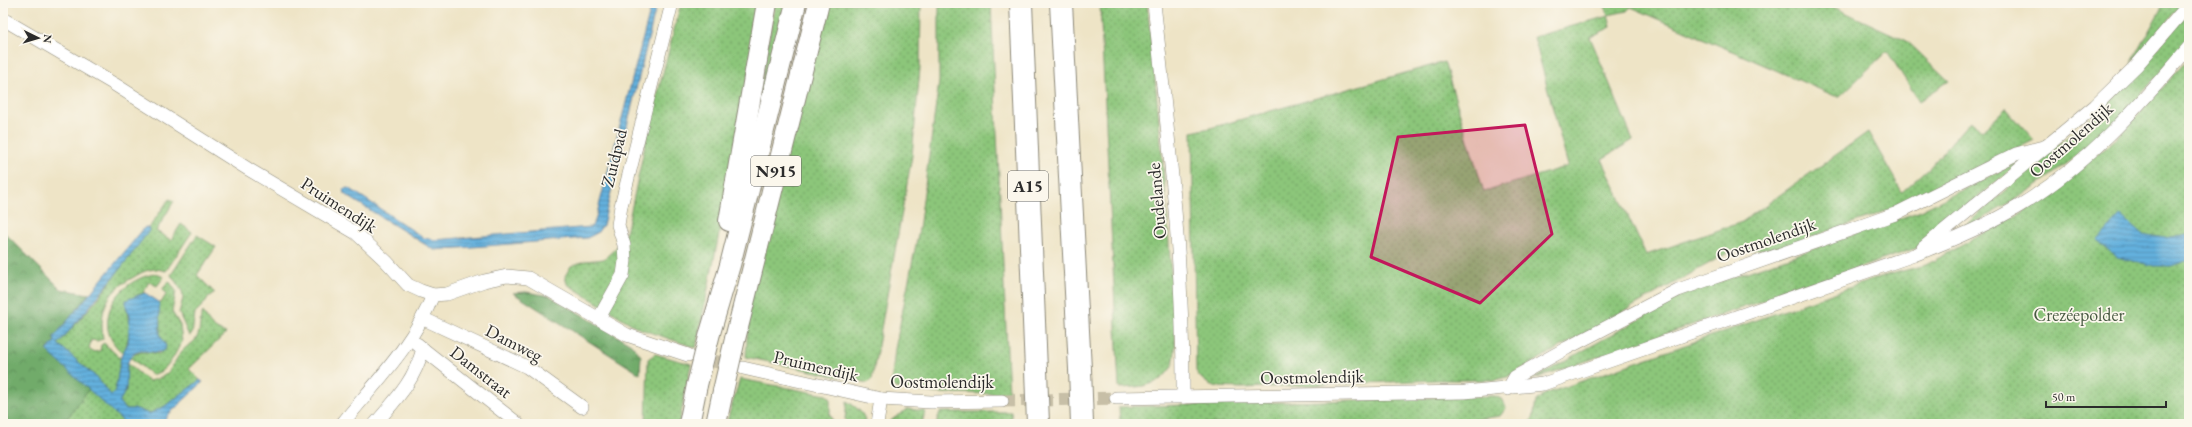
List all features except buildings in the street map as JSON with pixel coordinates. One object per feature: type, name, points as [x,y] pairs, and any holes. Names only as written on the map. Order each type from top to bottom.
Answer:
[{"type":"highway","name":"A15","points":[[1021,3],[1038,424]]},
{"type":"highway","name":"A15","points":[[1061,3],[1082,424]]},
{"type":"main road","name":"N915","points":[[710,333],[767,3]]},
{"type":"main road","name":"N915","points":[[689,424],[710,333],[732,257],[796,3]]},
{"type":"main road","name":"N915","points":[[716,424],[735,339],[819,3]]},
{"type":"street","name":"Zuidpad","points":[[600,318],[623,275],[625,261],[624,245],[618,225],[621,206],[672,3]]},
{"type":"street","name":"Oudelande","points":[[1154,3],[1180,258],[1184,326],[1183,397]]},
{"type":"street","name":"Oostmolendijk","points":[[1914,255],[2095,106],[2137,65],[2189,4]]},
{"type":"street","name":"Pruimendijk","points":[[3,19],[114,84],[248,169],[356,233],[386,261],[408,285],[433,295]]},
{"type":"street","name":"Oostmolendijk","points":[[1116,398],[1465,392],[1508,389],[1543,384],[1914,255],[1964,235],[2019,206],[2064,175],[2111,133],[2150,92],[2189,47]]},
{"type":"street","name":"Oostmolendijk","points":[[1508,389],[1515,377],[1678,290],[1895,214],[2016,154],[2047,146]]},
{"type":"street","points":[[342,424],[411,339],[424,319],[433,295],[447,294],[484,281],[507,276],[528,278],[628,335],[688,356]]},
{"type":"street","name":"Damweg","points":[[424,319],[527,367],[582,407]]},
{"type":"street","name":"Damstraat","points":[[411,339],[517,423]]},
{"type":"street","name":"Damstraat","points":[[375,424],[410,383],[418,367],[423,349]]},
{"type":"street","name":"Pruimendijk","points":[[743,368],[880,400]]},
{"type":"street","points":[[877,424],[880,400]]},
{"type":"street","name":"Oostmolendijk","points":[[880,400],[931,402],[1002,400]]},
{"type":"highlighted area","points":[[1525,125],[1552,234],[1480,303],[1371,257],[1398,137]]},
{"type":"green space","points":[[681,3],[761,3],[734,160],[696,348],[638,328],[567,284],[565,276],[571,266],[585,261],[604,259],[616,248],[627,229],[648,131]]},
{"type":"green space","points":[[775,3],[789,3],[748,161]]},
{"type":"green space","points":[[823,3],[921,3],[920,68],[912,156],[872,379],[868,383],[746,357],[749,302]]},
{"type":"green space","points":[[939,3],[991,3],[1009,394],[934,393],[896,388],[891,385],[895,349],[919,229],[939,82]]},
{"type":"green space","points":[[1100,3],[1147,3],[1166,205],[1174,306],[1174,359],[1172,366],[1162,378],[1149,384],[1134,387],[1119,388]]},
{"type":"green space","points":[[1604,3],[1825,3],[1907,41],[1949,81],[1919,101],[1887,51],[1840,96],[1835,96],[1631,7],[1627,11],[1608,15],[1611,27],[1590,37],[1633,140],[1602,159],[1646,255],[1742,222],[1868,132],[1902,192],[1930,167],[1970,121],[1982,130],[2006,108],[2034,140],[1904,205],[1780,248],[1731,251],[1507,377],[1494,380],[1437,380],[1242,388],[1216,386],[1205,382],[1200,377],[1196,371],[1192,132],[1444,62],[1484,192],[1568,166],[1534,37],[1608,16]]},
{"type":"green space","points":[[2164,3],[2183,3],[2131,64]]},
{"type":"green space","points":[[2189,12],[2189,38],[2140,96],[2108,129],[2055,173],[2017,198],[1958,232],[2035,164],[2113,99]]},
{"type":"green space","name":"Crezéepolder","points":[[2189,58],[2189,424],[1527,424],[1533,419],[1536,401],[1545,394],[1883,276],[1926,265],[2025,211],[2116,139]]},
{"type":"green space","points":[[2024,159],[1917,248],[1533,379],[1682,295],[1918,212]]},
{"type":"green space","points":[[169,199],[174,201],[156,231],[171,240],[181,224],[192,232],[166,271],[153,269],[146,271],[117,288],[111,295],[104,310],[102,319],[103,339],[97,341],[91,340],[89,349],[93,352],[100,351],[101,345],[104,343],[121,359],[115,392],[111,395],[96,377],[58,344],[97,300],[148,231]]},
{"type":"green space","points":[[3,231],[61,289],[89,294],[54,337],[55,341],[47,350],[89,389],[63,424],[3,424]]},
{"type":"green space","points":[[197,235],[216,247],[197,275],[215,293],[208,298],[195,313],[192,334],[189,336],[179,313],[183,298],[182,291],[171,275]]},
{"type":"green space","points":[[156,274],[164,277],[157,286],[149,282],[143,292],[145,293],[137,295],[126,307],[130,324],[127,342],[123,353],[113,342],[108,329],[108,317],[112,304],[120,293],[130,284],[142,277]]},
{"type":"green space","points":[[169,281],[176,291],[172,312],[180,325],[182,342],[171,361],[162,371],[152,375],[131,358],[140,352],[159,354],[166,346],[160,335],[159,302],[161,303],[167,293],[162,290]]},
{"type":"green space","points":[[526,292],[550,296],[631,344],[641,356],[640,374],[513,293]]},
{"type":"green space","points":[[203,312],[212,325],[218,330],[226,333],[189,369],[200,380],[165,406],[149,414],[137,409],[125,409],[119,402],[126,390],[127,363],[148,381],[162,377],[169,371],[182,351],[198,336]]},
{"type":"green space","points":[[655,354],[691,364],[679,424],[646,424],[648,359]]},
{"type":"green space","points":[[740,379],[826,395],[830,398],[830,415],[834,424],[726,424]]},
{"type":"green space","points":[[89,389],[126,424],[63,424]]},
{"type":"green space","points":[[1495,396],[1503,400],[1506,408],[1500,416],[1442,424],[1120,424],[1119,407]]},
{"type":"green space","points":[[847,401],[862,413],[865,424],[847,424],[845,419]]},
{"type":"green space","points":[[907,409],[925,411],[922,424],[886,424]]},
{"type":"green space","points":[[940,412],[1011,412],[1012,424],[936,424]]},
{"type":"water","points":[[652,3],[657,3],[603,225],[597,233],[587,238],[434,250],[344,194],[343,189],[349,188],[424,238],[435,240],[591,227],[595,221]]},
{"type":"water","points":[[2121,215],[2142,234],[2165,238],[2189,234],[2189,260],[2171,266],[2154,266],[2117,257],[2097,241]]},
{"type":"water","points":[[145,227],[149,228],[149,231],[105,288],[58,344],[96,377],[111,395],[115,392],[121,356],[128,343],[130,315],[126,307],[126,300],[145,293],[159,302],[160,335],[166,346],[165,350],[161,352],[138,351],[131,356],[127,364],[126,388],[119,402],[125,409],[137,409],[149,414],[165,406],[200,380],[203,382],[168,415],[163,424],[126,424],[47,351],[55,341],[54,337]]},
{"type":"tunnel","points":[[696,357],[735,366]]},
{"type":"tunnel","points":[[1002,401],[1116,398]]}]
